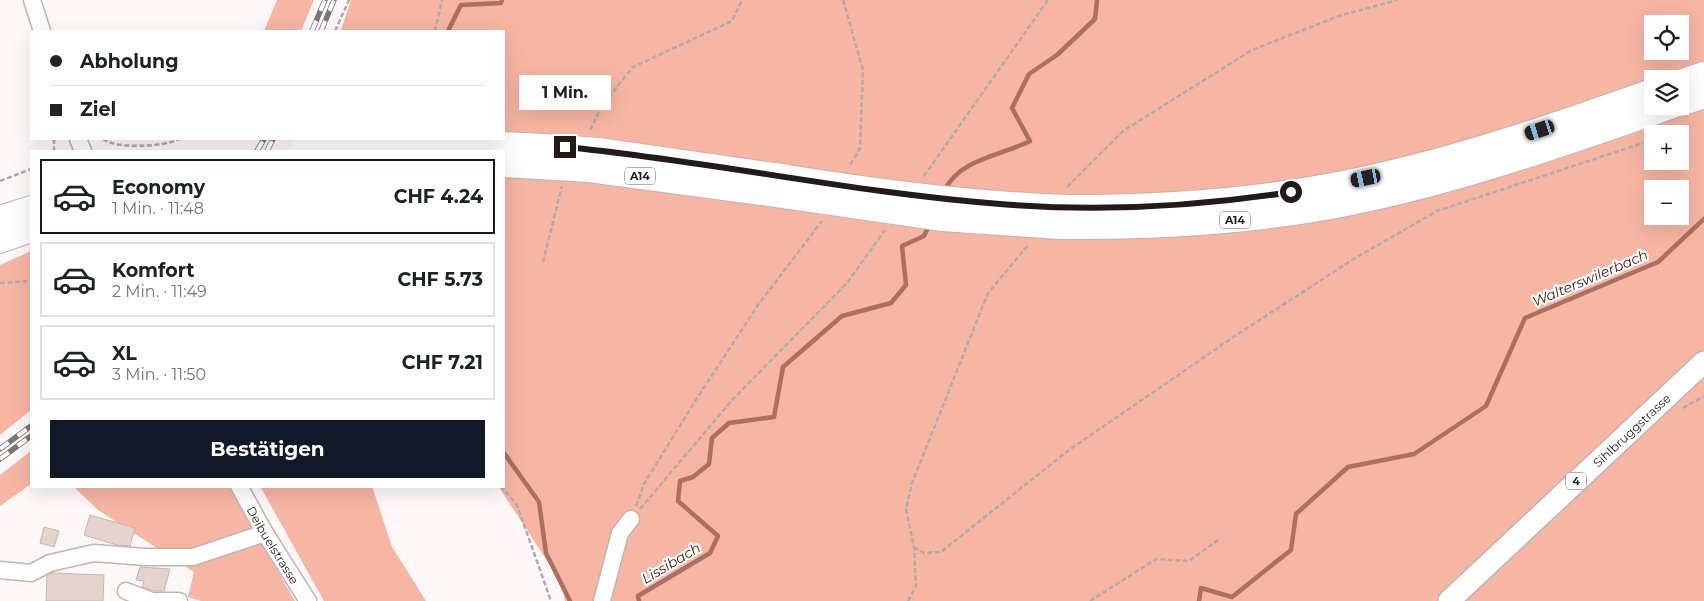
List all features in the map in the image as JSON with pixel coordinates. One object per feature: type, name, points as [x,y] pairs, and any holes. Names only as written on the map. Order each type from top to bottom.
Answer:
[{"type":"highway","points":[[1689,79],[1704,74]]},
{"type":"highway","name":"A14","points":[[315,150],[396,144],[462,142],[591,152],[782,186],[951,220],[1065,217],[1271,195],[1347,183],[1462,154],[1644,94]]},
{"type":"highway","points":[[1689,101],[1704,96]]},
{"type":"highway","name":"A14","points":[[1065,217],[1191,224],[1262,217],[1331,207],[1408,190],[1481,170],[1646,115]]},
{"type":"highway","name":"A14","points":[[505,165],[591,152]]},
{"type":"highway","points":[[0,218],[30,208]]},
{"type":"highway","points":[[0,240],[30,230]]},
{"type":"main road","name":"Sihlbruggstrasse","points":[[1449,601],[1704,362]]},
{"type":"street","points":[[32,0],[42,30]]},
{"type":"street","name":"Deibuelstrasse","points":[[240,488],[265,533],[308,601]]},
{"type":"street","points":[[602,601],[620,533],[631,520]]},
{"type":"street","points":[[0,570],[31,573],[50,563],[94,553],[135,557],[193,557],[265,533]]},
{"type":"street","points":[[126,591],[152,601]]},
{"type":"street","points":[[156,601],[179,601]]},
{"type":"path","points":[[335,30],[349,0]]},
{"type":"path","points":[[435,30],[442,0]]},
{"type":"path","points":[[591,152],[603,104],[634,68],[732,21],[742,0]]},
{"type":"path","points":[[843,0],[863,70],[860,148],[845,174]]},
{"type":"path","points":[[922,179],[1048,0]]},
{"type":"path","points":[[103,140],[110,145],[170,144],[177,140]]},
{"type":"path","points":[[914,548],[924,554],[941,552],[1085,439],[1352,260],[1437,211],[1644,143]]},
{"type":"path","points":[[0,181],[30,169]]},
{"type":"path","points":[[543,262],[562,187],[566,179]]},
{"type":"path","points":[[631,520],[644,484],[694,403],[758,305],[797,256],[825,214]]},
{"type":"path","points":[[631,520],[733,399],[847,283],[887,227]]},
{"type":"path","points":[[0,283],[30,281]]},
{"type":"path","points":[[503,488],[517,505],[551,601]]},
{"type":"path","points":[[1090,601],[1156,559],[1189,561],[1218,540]]},
{"type":"shaded area","points":[[277,0],[314,0],[301,30],[264,30]]},
{"type":"shaded area","points":[[351,0],[1704,0],[1704,601],[565,601],[561,582],[499,488],[505,488],[505,30],[341,30]]},
{"type":"shaded area","points":[[30,251],[30,411],[0,435],[0,265]]},
{"type":"shaded area","points":[[30,452],[30,485],[0,506],[0,475]]},
{"type":"shaded area","points":[[75,488],[230,488],[295,601],[201,601],[188,597],[194,572],[98,510]]},
{"type":"shaded area","points":[[261,488],[373,488],[392,547],[426,601],[324,601]]},
{"type":"building","points":[[90,515],[135,528],[130,546],[117,545],[84,535]]},
{"type":"building","points":[[44,527],[59,531],[54,547],[40,543]]},
{"type":"building","points":[[140,567],[170,569],[164,591],[155,591],[142,587],[144,581],[136,580]]},
{"type":"building","points":[[53,573],[104,575],[103,601],[46,601],[47,576]]},
{"type":"waterway","points":[[448,30],[461,5],[501,3],[502,0]]},
{"type":"waterway","name":"Lissibach","points":[[945,190],[960,171],[983,159],[1030,141],[1012,108],[1029,74],[1057,55],[1095,19],[1097,0]]},
{"type":"waterway","name":"Walterswilerbach","points":[[1199,601],[1201,588],[1232,597],[1291,550],[1296,514],[1348,467],[1414,454],[1486,406],[1525,318],[1658,262],[1704,219]]},
{"type":"waterway","name":"Lissibach","points":[[639,601],[638,596],[710,553],[718,536],[678,501],[680,481],[693,477],[709,464],[712,438],[729,423],[774,417],[783,367],[842,316],[891,303],[906,285],[902,246],[924,236],[929,225]]},
{"type":"waterway","points":[[505,454],[539,502],[546,553],[570,601]]},
{"type":"railway","points":[[312,30],[325,0]]},
{"type":"railway","points":[[321,30],[334,0]]},
{"type":"railway","points":[[258,150],[263,140]]},
{"type":"railway","points":[[268,150],[272,140]]},
{"type":"railway","points":[[0,449],[30,427]]},
{"type":"railway","points":[[0,459],[30,437]]},
{"type":"route","points":[[565,147],[651,156],[881,191],[1002,204],[1070,207],[1152,206],[1232,200],[1291,192]]}]
